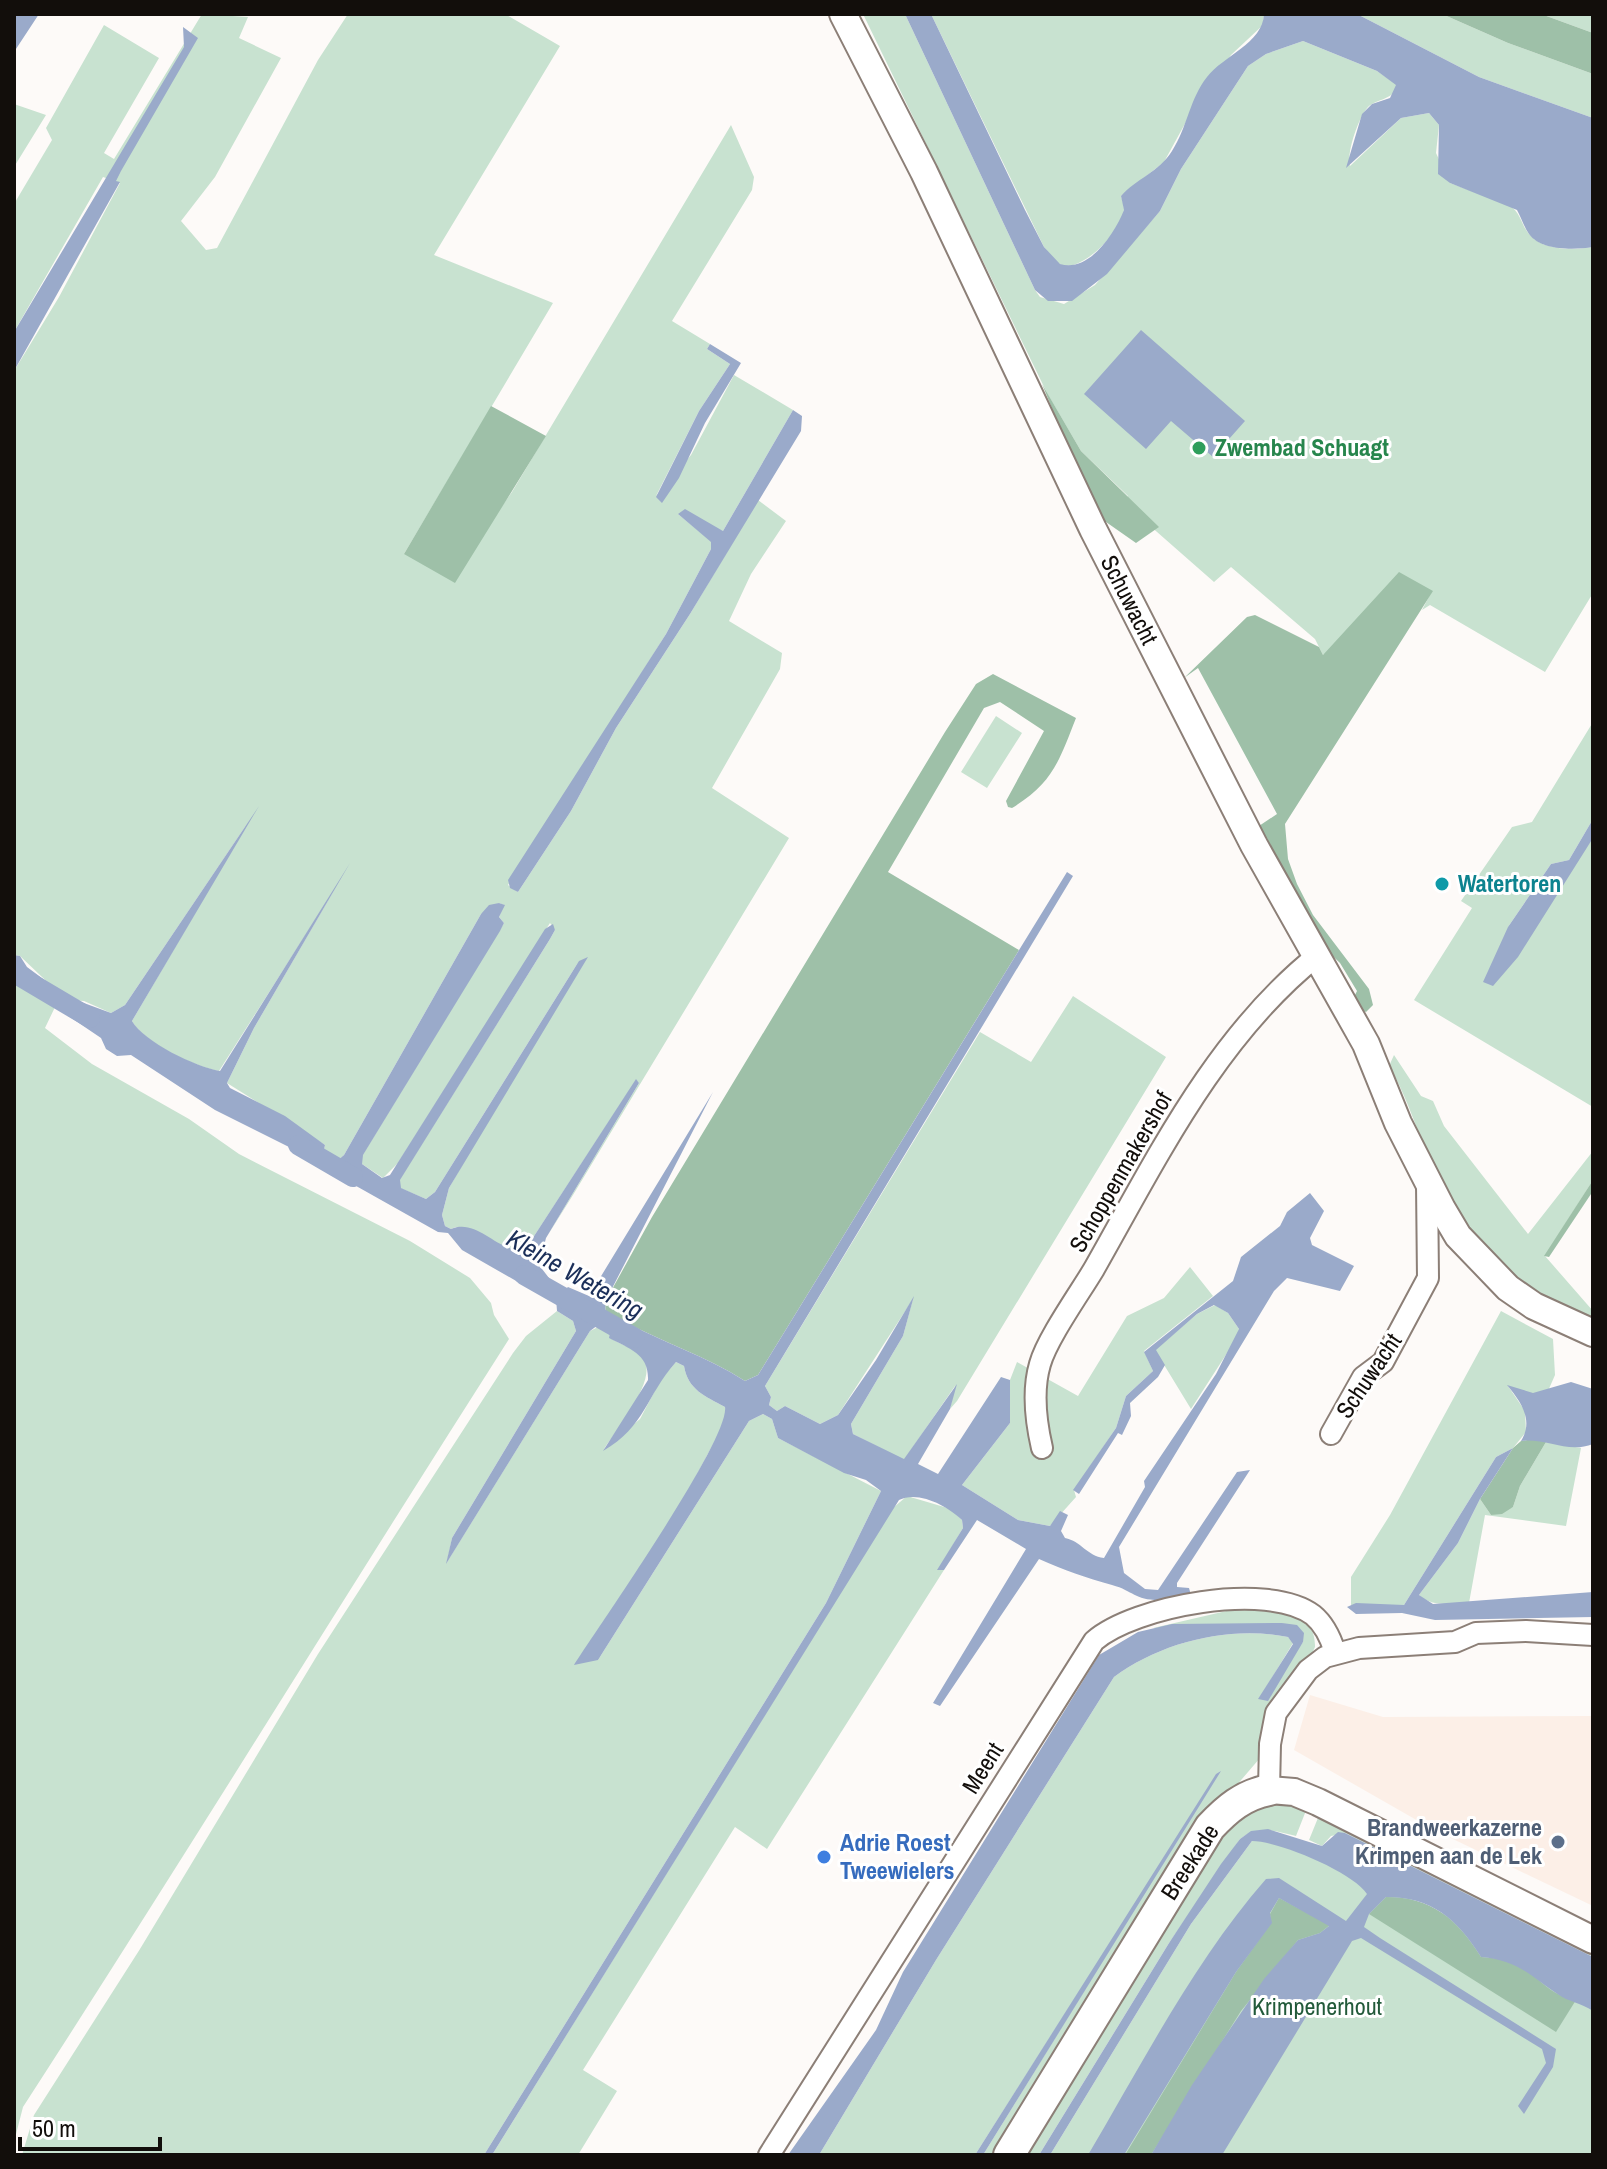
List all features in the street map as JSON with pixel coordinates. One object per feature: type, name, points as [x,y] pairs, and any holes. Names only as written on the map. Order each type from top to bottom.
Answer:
[{"type":"main road","name":"Breekade","points":[[1009,2155],[1210,1827],[1227,1809],[1245,1797],[1269,1790]]},
{"type":"street","name":"Schuwacht","points":[[843,14],[924,172],[1093,529],[1254,845],[1366,1044],[1427,1180],[1458,1236],[1508,1288],[1534,1306],[1593,1333]]},
{"type":"street","name":"Schoppenmakershof","points":[[1042,1448],[1035,1417],[1040,1364],[1172,1132],[1222,1056],[1258,1011],[1318,955]]},
{"type":"street","name":"Schuwacht","points":[[1331,1434],[1363,1377],[1383,1362],[1428,1278],[1427,1180]]},
{"type":"street","name":"Meent","points":[[769,2155],[1094,1641],[1108,1629],[1151,1614],[1253,1598],[1287,1603],[1313,1616],[1330,1638],[1335,1652]]},
{"type":"street","points":[[1593,1635],[1526,1631],[1476,1633],[1455,1642],[1335,1652],[1315,1662],[1276,1713],[1270,1744],[1269,1790],[1294,1792],[1318,1802],[1593,1940]]},
{"type":"shaded area","points":[[1310,1695],[1383,1717],[1593,1716],[1593,1906],[1434,1830],[1294,1750]]},
{"type":"green space","points":[[202,14],[248,17],[239,38],[281,58],[215,177],[181,221],[206,250],[217,248],[318,60],[348,14],[505,14],[560,46],[434,255],[553,303],[404,554],[502,506],[731,125],[754,177],[752,190],[672,321],[710,344],[707,349],[730,364],[699,411],[656,496],[691,455],[734,375],[793,410],[723,531],[678,514],[712,542],[711,549],[666,634],[508,885],[518,892],[571,811],[616,728],[690,614],[758,500],[786,521],[751,574],[729,621],[782,653],[780,669],[712,788],[789,838],[546,1238],[639,1083],[636,1080],[525,1250],[500,1245],[456,1227],[451,1229],[445,1226],[442,1215],[449,1188],[579,961],[435,1192],[426,1199],[400,1188],[400,1179],[550,939],[555,930],[550,923],[398,1163],[383,1178],[362,1164],[362,1156],[504,923],[499,917],[504,905],[499,903],[481,914],[344,1155],[330,1167],[333,1172],[315,1160],[322,1158],[325,1145],[227,1083],[254,1028],[334,890],[219,1071],[171,1053],[147,1038],[132,1021],[247,824],[125,1005],[111,1013],[84,1001],[69,1000],[64,1008],[56,1005],[45,1028],[92,1064],[189,1119],[239,1154],[410,1241],[470,1278],[491,1303],[494,1315],[509,1339],[23,2107],[14,2142],[14,981],[57,1004],[62,996],[20,956],[14,955],[14,371],[59,297],[120,183],[103,177],[14,332],[14,204],[52,140],[46,128],[104,25],[159,58],[104,153],[114,159]]},
{"type":"green space","points":[[863,14],[905,14],[1040,297],[1064,304],[1095,285],[1160,211],[1181,169],[1248,66],[1266,54],[1303,41],[1377,71],[1396,84],[1393,93],[1369,106],[1361,117],[1352,144],[1350,166],[1401,118],[1429,113],[1439,125],[1436,153],[1450,183],[1509,205],[1537,241],[1569,249],[1593,247],[1593,593],[1545,672],[1430,605],[1422,610],[1432,591],[1323,655],[1315,639],[1231,567],[1214,582],[1124,503],[1128,496],[1081,451],[1047,393]]},
{"type":"green space","points":[[931,14],[1264,15],[1263,25],[1231,55],[1187,120],[1164,162],[1121,196],[1124,207],[1122,217],[1110,237],[1081,262],[1062,265],[1044,247]]},
{"type":"green space","points":[[1357,14],[1442,14],[1508,43],[1593,74],[1593,118],[1479,77]]},
{"type":"green space","points":[[1442,14],[1541,14],[1593,33],[1593,74],[1508,43]]},
{"type":"green space","points":[[1541,14],[1593,14],[1593,33]]},
{"type":"green space","points":[[14,104],[46,115],[14,167]]},
{"type":"green space","points":[[1042,384],[1081,451],[1159,527],[1136,543],[1096,515]]},
{"type":"green space","points":[[491,406],[546,436],[455,583],[404,554]]},
{"type":"green space","points":[[1399,572],[1433,591],[1285,824],[1288,859],[1297,884],[1313,915],[1369,989],[1373,1005],[1366,1012],[1357,1008],[1353,999],[1357,991],[1340,963],[1323,947],[1256,828],[1277,814],[1198,668],[1184,678],[1247,617],[1255,615],[1319,647],[1323,655]]},
{"type":"green space","points":[[993,674],[1076,718],[1059,759],[1037,789],[1012,808],[1008,807],[1006,801],[1044,731],[1000,702],[984,708],[888,872],[1019,950],[758,1375],[745,1381],[621,1320],[612,1322],[606,1319],[605,1302],[652,1217],[945,732],[976,684]]},
{"type":"green space","points":[[996,716],[1022,733],[987,788],[961,772]]},
{"type":"green space","points":[[1593,722],[1593,819],[1569,860],[1551,864],[1508,927],[1569,871],[1593,838],[1593,1107],[1414,1000],[1472,908],[1461,901],[1512,827],[1532,822]]},
{"type":"green space","points":[[1073,996],[1166,1057],[957,1401],[950,1409],[955,1386],[904,1460],[853,1434],[851,1424],[903,1336],[913,1299],[838,1415],[820,1424],[785,1406],[777,1411],[769,1405],[771,1397],[765,1386],[980,1032],[1031,1062]]},
{"type":"green space","points":[[1394,1055],[1421,1096],[1433,1101],[1444,1126],[1528,1234],[1593,1151],[1593,1180],[1545,1256],[1593,1311],[1593,1324],[1533,1293],[1509,1275],[1470,1232],[1439,1178],[1389,1066]]},
{"type":"green space","points":[[1593,1180],[1593,1191],[1549,1257],[1544,1256]]},
{"type":"green space","points":[[1190,1267],[1213,1296],[1144,1351],[1153,1371],[1126,1396],[1116,1428],[1074,1490],[1076,1497],[1050,1526],[1018,1520],[962,1485],[1010,1423],[1010,1380],[1017,1362],[1078,1396],[1127,1316],[1164,1298]]},
{"type":"green space","points":[[1215,1305],[1228,1313],[1239,1329],[1238,1336],[1191,1409],[1155,1350],[1197,1314]]},
{"type":"green space","points":[[557,1311],[573,1321],[576,1331],[452,1538],[447,1562],[590,1331],[602,1325],[609,1328],[610,1338],[639,1354],[646,1366],[646,1377],[635,1403],[604,1449],[640,1419],[661,1379],[676,1362],[684,1366],[693,1387],[725,1407],[727,1418],[598,1660],[749,1421],[763,1414],[772,1419],[778,1438],[881,1491],[826,1603],[484,2155],[22,2155],[34,2115],[140,1949],[318,1654],[513,1353],[526,1336]]},
{"type":"green space","points":[[1501,1311],[1553,1339],[1555,1375],[1548,1391],[1532,1394],[1508,1386],[1525,1411],[1526,1432],[1513,1448],[1496,1457],[1404,1605],[1351,1605],[1351,1577],[1390,1515]]},
{"type":"green space","points":[[1535,1439],[1546,1442],[1520,1486],[1513,1507],[1502,1514],[1491,1515],[1480,1499],[1513,1448],[1521,1441]]},
{"type":"green space","points":[[1546,1442],[1581,1448],[1566,1526],[1485,1515],[1469,1603],[1436,1603],[1419,1595],[1458,1543],[1480,1499],[1491,1515],[1513,1507],[1520,1486]]},
{"type":"green space","points":[[907,1496],[951,1509],[962,1520],[963,1528],[938,1570],[944,1570],[767,1849],[735,1827],[583,2070],[617,2091],[578,2155],[492,2155],[893,1508]]},
{"type":"green space","points":[[1248,1606],[1282,1611],[1302,1618],[1314,1634],[1315,1647],[1260,1758],[1236,1786],[998,2155],[983,2155],[1219,1772],[975,2155],[819,2155],[936,1960],[1114,1677],[1153,1654],[1197,1639],[1243,1633],[1288,1637],[1293,1643],[1259,1699],[1303,1642],[1282,1623],[1153,1628]]},
{"type":"green space","points":[[1278,1803],[1307,1808],[1296,1836],[1260,1831],[1240,1839],[1169,1943],[1039,2155],[1020,2155],[1223,1826],[1259,1806]]},
{"type":"green space","points":[[1320,1813],[1593,1948],[1593,1957],[1345,1833],[1331,1836],[1322,1846],[1309,1840]]},
{"type":"green space","name":"Krimpenerhout","points":[[1272,1836],[1593,1982],[1593,2155],[1050,2155],[1191,1924],[1252,1841]]},
{"type":"green space","points":[[1386,1897],[1430,1906],[1453,1921],[1481,1957],[1514,1963],[1554,1992],[1576,2000],[1556,2032],[1369,1914]]},
{"type":"green space","points":[[1279,1898],[1330,1925],[1320,1933],[1298,1940],[1241,2011],[1151,2155],[1125,2155],[1236,1972],[1271,1923],[1270,1914]]},
{"type":"water","points":[[14,14],[39,14],[14,52]]},
{"type":"water","points":[[905,14],[931,14],[1044,247],[1060,264],[1081,263],[1100,249],[1124,210],[1121,196],[1167,158],[1201,85],[1214,69],[1250,41],[1262,24],[1264,14],[1357,14],[1479,77],[1593,118],[1593,247],[1568,249],[1542,244],[1529,234],[1517,210],[1450,183],[1438,174],[1439,125],[1429,113],[1401,118],[1346,168],[1362,114],[1372,104],[1390,98],[1396,85],[1377,71],[1303,41],[1266,54],[1248,66],[1181,169],[1160,211],[1107,274],[1072,301],[1048,301],[1035,290]]},
{"type":"water","points":[[183,27],[198,38],[121,171],[116,181],[120,182],[14,371],[14,332],[184,47]]},
{"type":"water","points":[[1141,330],[1245,421],[1213,457],[1171,421],[1146,449],[1084,394]]},
{"type":"water","points":[[710,344],[741,363],[705,423],[679,478],[662,503],[656,497],[699,411],[730,364],[707,349]]},
{"type":"water","points":[[793,410],[802,416],[801,431],[690,614],[616,728],[571,811],[518,892],[510,888],[508,880],[666,634],[711,549],[711,542],[678,514],[685,509],[723,531]]},
{"type":"water","points":[[259,806],[132,1021],[147,1037],[172,1052],[220,1071],[350,863],[254,1028],[227,1083],[230,1088],[285,1116],[325,1145],[322,1159],[315,1160],[215,1110],[131,1055],[117,1056],[106,1049],[101,1038],[64,1013],[64,1008],[73,999],[111,1013],[125,1005]]},
{"type":"water","points":[[1593,819],[1593,838],[1518,957],[1493,986],[1483,982],[1508,927],[1551,864],[1569,860]]},
{"type":"water","points":[[1067,872],[1073,876],[765,1386],[771,1397],[769,1405],[777,1411],[785,1406],[820,1424],[838,1415],[876,1360],[914,1296],[903,1336],[851,1424],[853,1434],[904,1459],[957,1384],[950,1409],[918,1464],[938,1474],[1001,1377],[1010,1380],[1010,1423],[962,1485],[1018,1520],[1050,1526],[1060,1511],[1068,1515],[1061,1531],[1065,1538],[1104,1558],[1145,1487],[1144,1481],[1216,1374],[1239,1329],[1228,1313],[1214,1305],[1197,1314],[1156,1350],[1165,1365],[1158,1377],[1130,1403],[1131,1416],[1122,1435],[1118,1433],[1079,1494],[1073,1490],[1116,1428],[1126,1396],[1153,1371],[1144,1352],[1233,1281],[1241,1257],[1280,1226],[1287,1212],[1310,1193],[1324,1211],[1310,1238],[1312,1245],[1354,1266],[1340,1291],[1287,1278],[1274,1291],[1119,1547],[1124,1573],[1145,1589],[1158,1590],[1237,1472],[1250,1470],[1177,1583],[1177,1587],[1189,1588],[1191,1595],[1162,1605],[1159,1600],[1139,1597],[1039,1559],[940,1706],[933,1703],[1026,1549],[977,1520],[944,1570],[937,1570],[963,1528],[962,1520],[924,1498],[899,1500],[492,2155],[484,2155],[826,1603],[881,1491],[866,1480],[844,1473],[778,1438],[772,1419],[763,1414],[749,1421],[598,1660],[574,1665],[686,1492],[721,1426],[725,1407],[693,1387],[684,1366],[676,1362],[637,1421],[603,1451],[648,1380],[642,1358],[609,1338],[612,1322],[621,1320],[745,1381],[758,1375]]},
{"type":"water","points":[[489,905],[505,905],[499,917],[504,923],[500,931],[363,1155],[362,1164],[382,1178],[390,1175],[545,929],[553,924],[555,930],[550,939],[400,1180],[401,1188],[426,1199],[435,1192],[579,961],[588,957],[449,1188],[442,1215],[445,1226],[451,1229],[470,1228],[515,1250],[525,1250],[636,1079],[639,1083],[546,1238],[539,1265],[549,1278],[544,1290],[537,1293],[462,1250],[448,1233],[438,1232],[333,1173],[330,1167],[344,1155],[481,914]]},
{"type":"water","points":[[14,955],[20,956],[27,967],[62,993],[57,1004],[14,981]]},
{"type":"water","points":[[713,1092],[605,1302],[606,1319],[590,1331],[446,1564],[452,1538],[576,1331],[573,1321],[557,1311],[556,1298],[568,1287],[589,1296]]},
{"type":"water","points":[[1571,1382],[1593,1389],[1593,1444],[1566,1447],[1521,1441],[1526,1419],[1521,1405],[1507,1385],[1533,1393]]},
{"type":"water","points":[[1513,1448],[1480,1499],[1458,1543],[1419,1595],[1433,1604],[1593,1592],[1593,1617],[1435,1620],[1402,1613],[1356,1614],[1347,1607],[1356,1603],[1404,1605],[1496,1457]]},
{"type":"water","points":[[1172,1624],[1297,1625],[1304,1633],[1303,1642],[1268,1701],[1258,1699],[1293,1644],[1288,1637],[1243,1633],[1197,1639],[1153,1654],[1114,1677],[936,1960],[819,2155],[788,2155],[876,2030],[903,1972],[1099,1655],[1138,1632]]},
{"type":"water","points":[[1221,1771],[983,2155],[975,2155],[1216,1774]]},
{"type":"water","points":[[1268,1829],[1322,1846],[1338,1832],[1345,1833],[1593,1957],[1593,2011],[1562,1997],[1514,1965],[1481,1957],[1453,1921],[1430,1906],[1386,1897],[1369,1914],[1364,1927],[1556,2049],[1553,2067],[1524,2114],[1518,2106],[1546,2063],[1542,2049],[1361,1938],[1352,1941],[1222,2155],[1151,2155],[1192,2085],[1264,1979],[1298,1940],[1320,1933],[1329,1926],[1279,1898],[1270,1913],[1272,1923],[1236,1972],[1124,2155],[1088,2155],[1193,1977],[1266,1879],[1279,1878],[1346,1921],[1367,1894],[1347,1876],[1314,1859],[1279,1846],[1252,1841],[1191,1924],[1050,2155],[1039,2155],[1221,1864],[1240,1839],[1251,1831]]},
{"type":"waterway","name":"Kleine Wetering","points":[[14,973],[90,1018]]},
{"type":"waterway","name":"Kleine Wetering","points":[[298,1145],[353,1177]]},
{"type":"waterway","name":"Kleine Wetering","points":[[524,1275],[635,1338]]},
{"type":"place","name":"Zwembad Schuagt","points":[[1199,448]]},
{"type":"place","name":"Watertoren","points":[[1442,884]]},
{"type":"place","name":"Brandweerkazerne Krimpen aan de Lek","points":[[1558,1842]]},
{"type":"place","name":"Adrie Roest Tweewielers","points":[[824,1857]]}]
